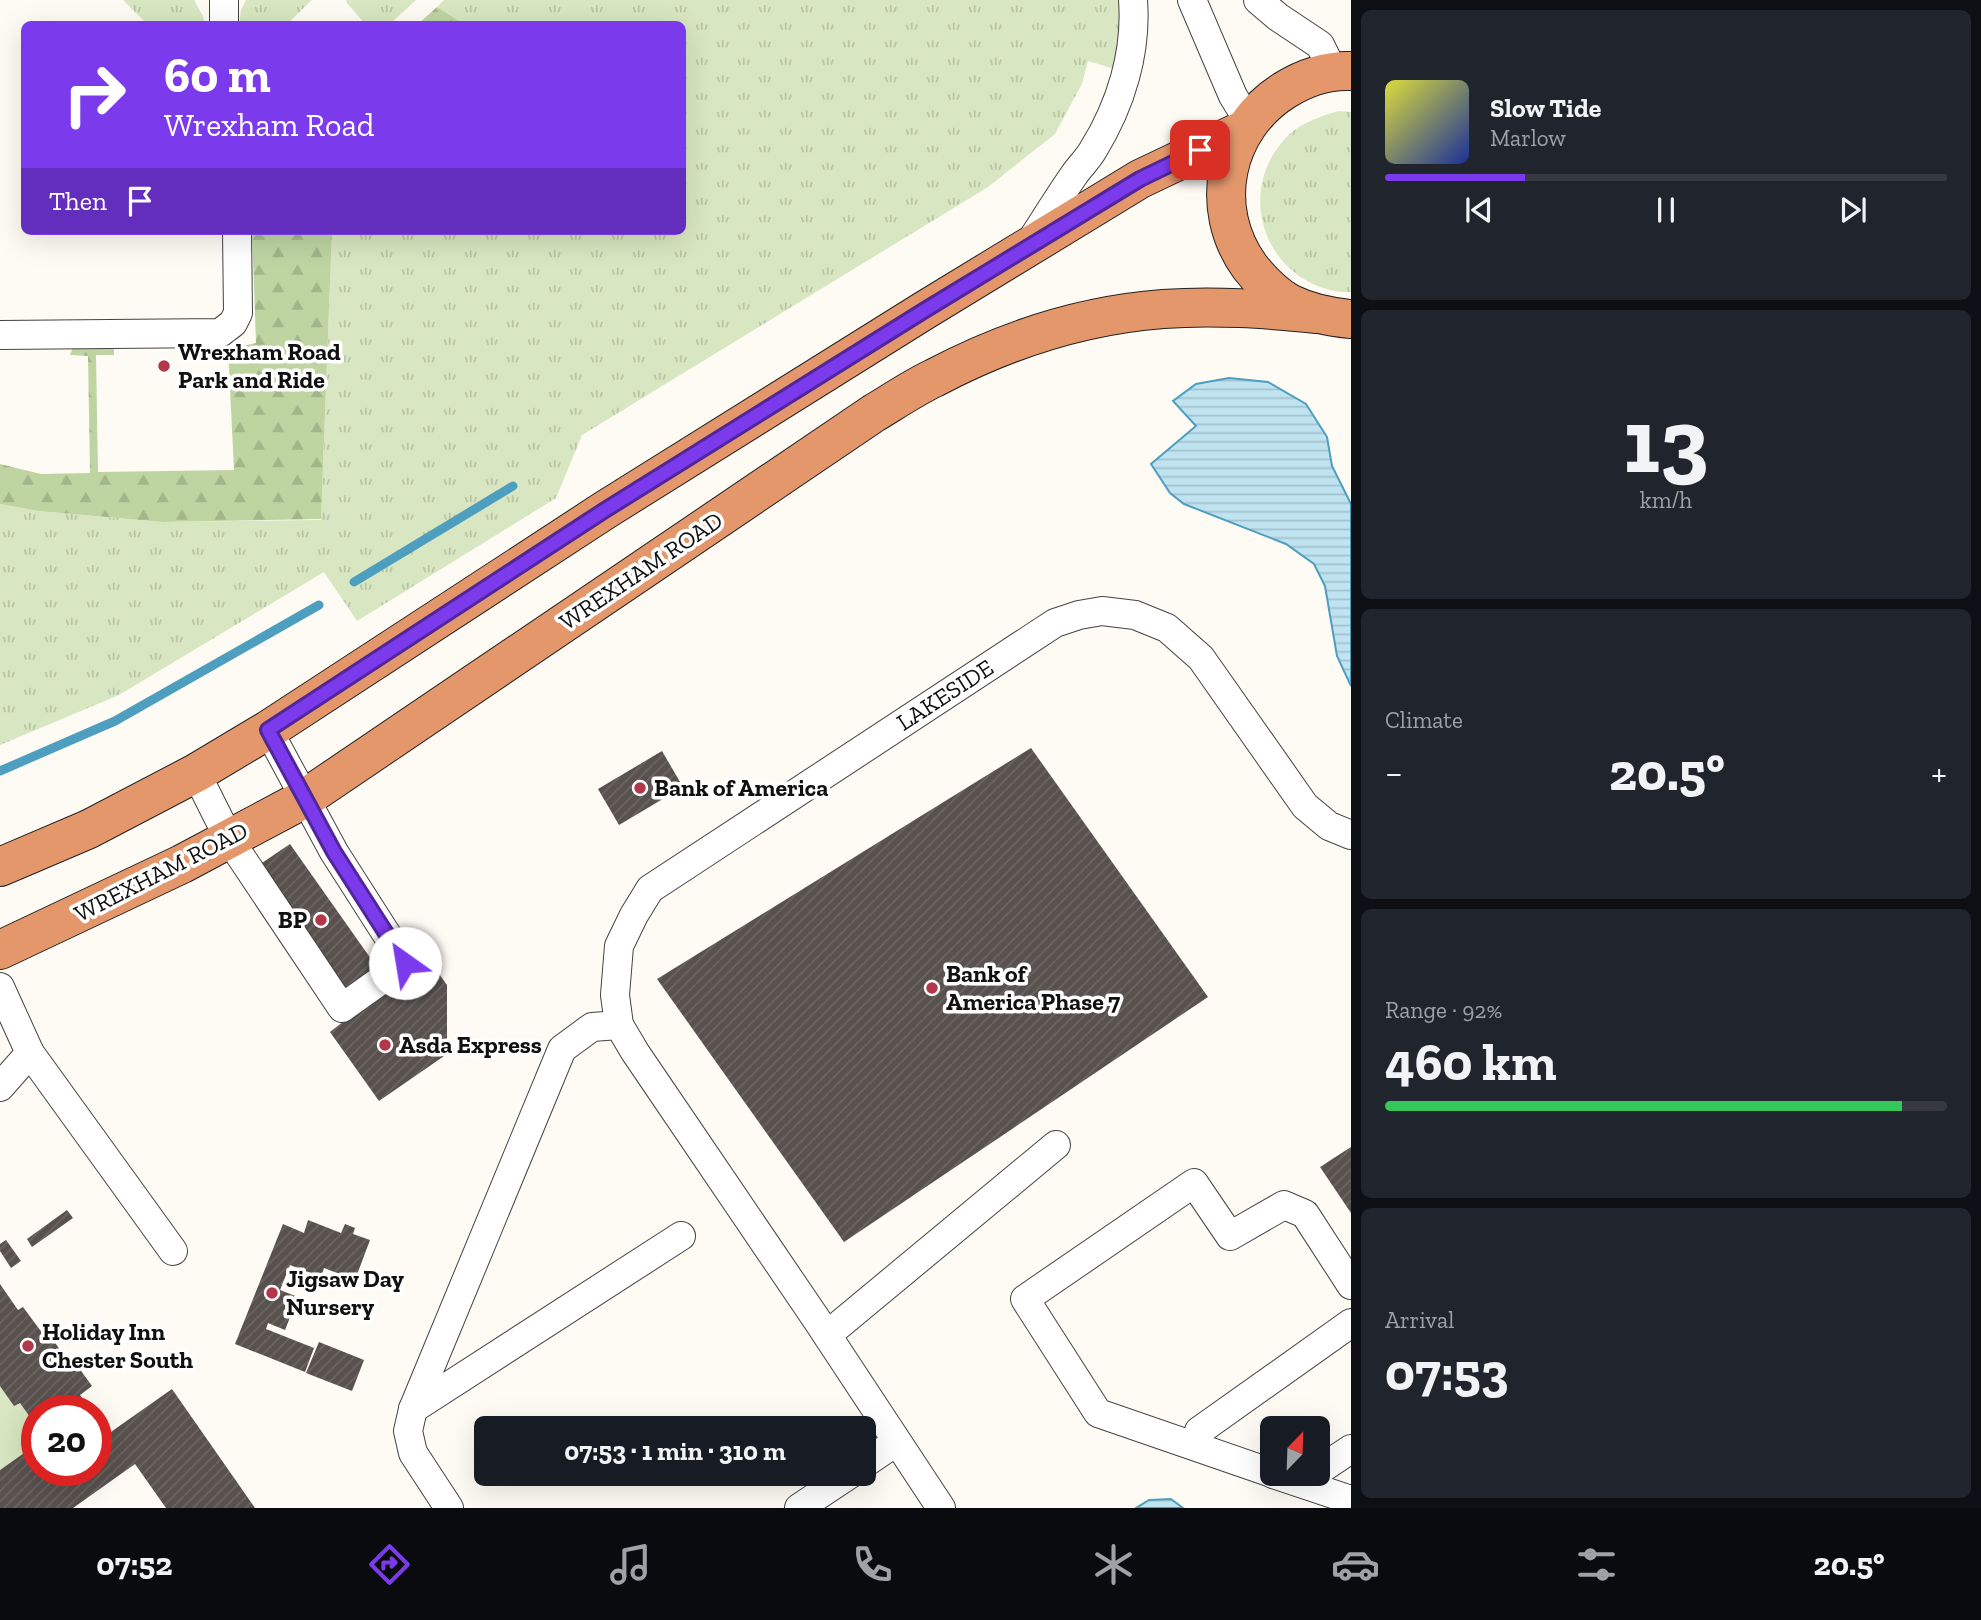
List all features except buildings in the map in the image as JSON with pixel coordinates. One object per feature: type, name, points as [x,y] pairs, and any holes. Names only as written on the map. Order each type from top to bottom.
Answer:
[{"type":"highway","points":[[1336,320],[1287,302],[1261,282],[1242,255],[1225,203],[1230,160],[1246,126],[1271,98],[1299,81],[1344,69]]},
{"type":"highway","points":[[0,867],[89,829],[197,773],[268,730],[605,510],[1026,249],[1149,174],[1246,126]]},
{"type":"highway","name":"WREXHAM ROAD","points":[[0,950],[182,864],[304,799],[874,413],[960,365],[1061,327],[1160,309],[1219,307],[1269,310],[1336,320]]},
{"type":"street","points":[[224,0],[224,21]]},
{"type":"street","points":[[1026,249],[1106,128],[1129,64],[1133,34],[1133,0]]},
{"type":"street","points":[[1192,0],[1246,126]]},
{"type":"street","points":[[1258,0],[1320,45],[1344,69]]},
{"type":"street","points":[[0,335],[220,333],[227,329],[238,313],[237,235]]},
{"type":"street","name":"LAKESIDE","points":[[941,1508],[619,1026],[615,995],[619,946],[634,915],[650,889],[1055,623],[1102,611],[1135,615],[1167,628],[1201,658],[1306,806],[1329,827],[1351,835]]},
{"type":"street","points":[[197,773],[229,839],[342,1007],[405,963],[334,852],[268,730]]},
{"type":"street","points":[[4,1006],[30,1053],[173,1251]]},
{"type":"street","points":[[449,1508],[413,1453],[408,1431],[413,1409],[562,1049],[593,1027],[619,1026]]},
{"type":"street","points":[[0,1087],[30,1053]]},
{"type":"street","points":[[827,1335],[1056,1145]]},
{"type":"street","points":[[1260,1469],[1098,1413],[1025,1299],[1194,1183],[1230,1236],[1284,1205],[1305,1214],[1351,1285]]},
{"type":"street","points":[[413,1409],[681,1236]]},
{"type":"street","points":[[1199,1431],[1351,1323]]},
{"type":"street","points":[[876,1456],[896,1442]]},
{"type":"street","points":[[1330,1463],[1351,1449]]},
{"type":"street","points":[[799,1508],[832,1486]]},
{"type":"street","points":[[1311,1486],[1351,1500]]},
{"type":"green space","points":[[123,0],[194,0],[204,21],[144,21]]},
{"type":"green space","points":[[246,0],[312,0],[290,21],[239,21]]},
{"type":"green space","points":[[346,0],[416,0],[393,21],[362,21]]},
{"type":"green space","points":[[444,0],[1120,0],[1124,16],[1115,69],[1088,61],[1082,84],[1055,134],[988,187],[582,435],[556,498],[357,621],[324,572],[119,695],[0,745],[0,504],[38,511],[163,522],[321,520],[332,235],[686,235],[686,21],[459,21],[437,7]]},
{"type":"green space","points":[[437,7],[459,21],[421,21]]},
{"type":"green space","points":[[1339,111],[1351,112],[1351,292],[1332,291],[1307,281],[1288,267],[1274,249],[1264,229],[1260,207],[1262,184],[1269,162],[1283,141],[1301,126]]},
{"type":"green space","points":[[252,235],[332,235],[321,519],[163,522],[38,511],[0,504],[0,464],[41,474],[90,473],[88,356],[70,355],[73,347],[111,346],[114,350],[114,355],[96,355],[98,472],[234,470],[228,349],[256,343]]},
{"type":"green space","points":[[0,1386],[21,1404],[21,1455],[0,1470]]},
{"type":"water","points":[[1229,378],[1268,382],[1306,404],[1327,437],[1332,466],[1351,504],[1351,686],[1337,656],[1325,586],[1314,564],[1286,544],[1184,504],[1170,493],[1151,464],[1196,426],[1173,401],[1196,384]]},
{"type":"water","points":[[1171,1499],[1183,1508],[1136,1508],[1149,1500]]},
{"type":"waterway","points":[[354,582],[513,486]]},
{"type":"waterway","points":[[0,771],[115,721],[319,605]]},
{"type":"place","name":"Wrexham Road Park and Ride","points":[[164,366]]},
{"type":"place","name":"Bank of America","points":[[640,788]]},
{"type":"place","name":"BP","points":[[321,920]]},
{"type":"place","name":"Bank of America Phase 7","points":[[932,988]]},
{"type":"place","name":"Asda Express","points":[[385,1045]]},
{"type":"place","name":"Jigsaw Day Nursery","points":[[272,1293]]},
{"type":"place","name":"Holiday Inn Chester South","points":[[28,1346]]},
{"type":"route","points":[[405,963],[334,852],[268,730],[605,510],[925,310],[1140,179],[1200,150]]}]
